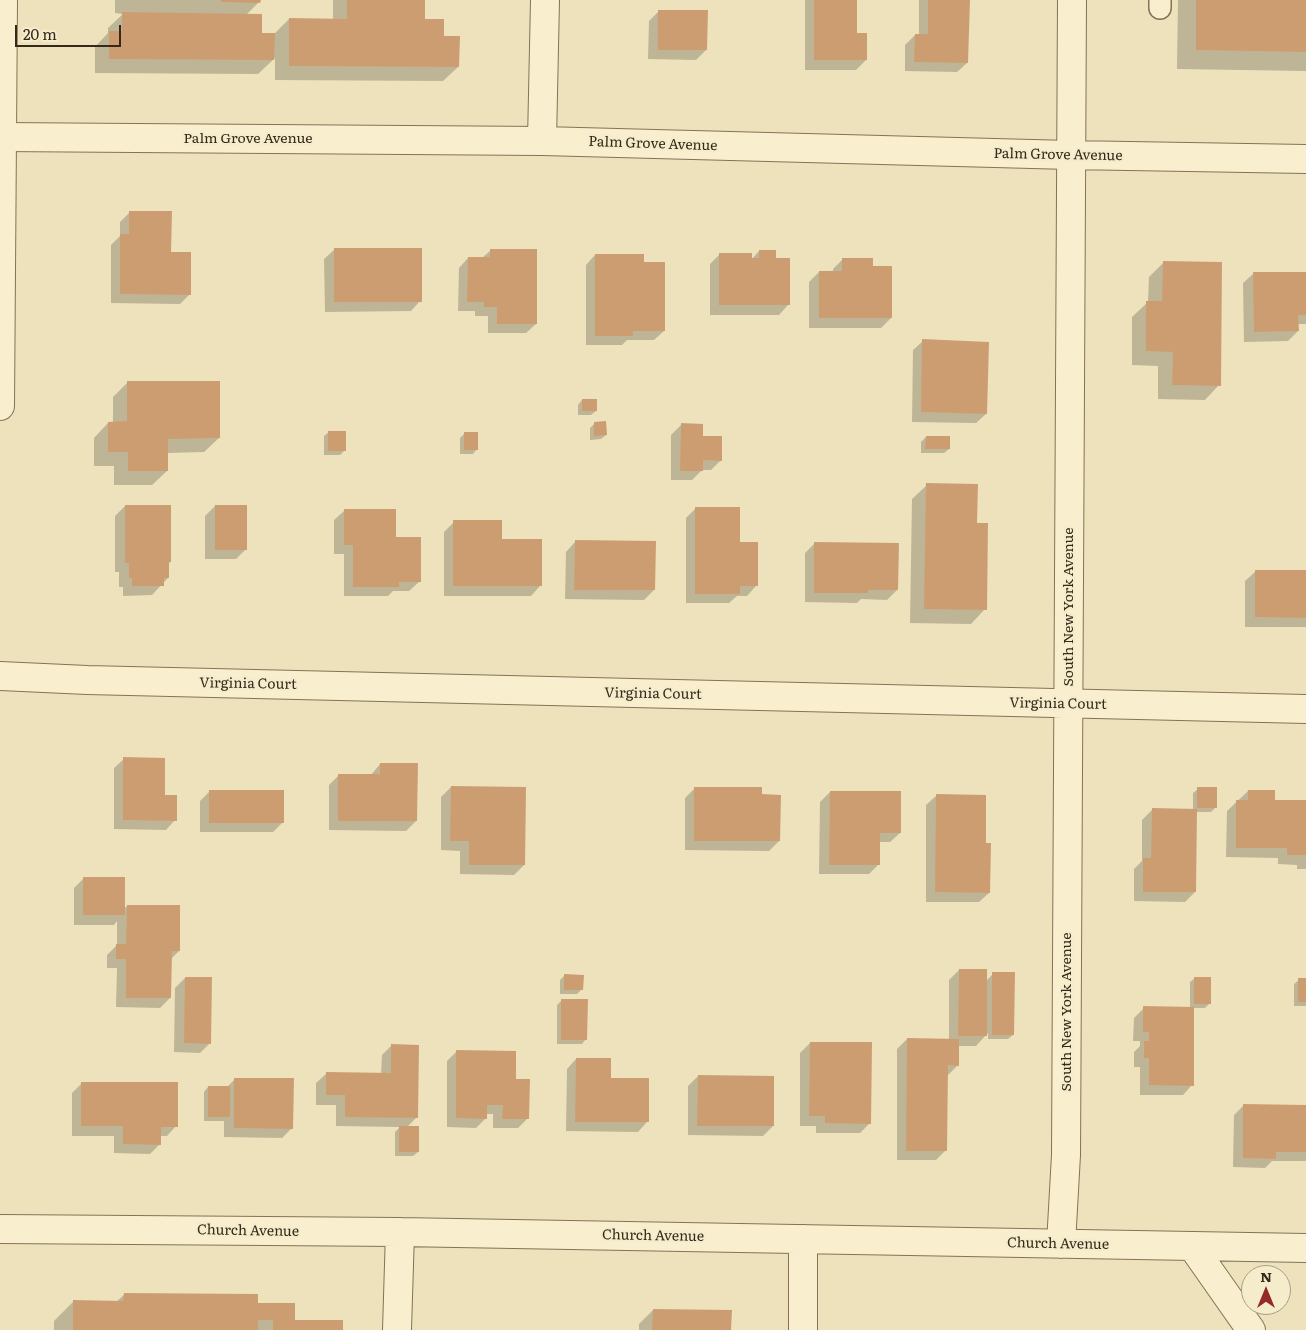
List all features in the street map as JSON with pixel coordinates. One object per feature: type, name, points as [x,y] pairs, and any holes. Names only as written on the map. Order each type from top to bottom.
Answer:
[{"type":"street","points":[[0,406],[3,0]]},
{"type":"street","points":[[542,141],[545,0]]},
{"type":"street","name":"South New York Avenue","points":[[1061,1244],[1066,1155],[1072,0]]},
{"type":"street","name":"Palm Grove Avenue","points":[[1,137],[542,141],[1070,156],[1306,159]]},
{"type":"street","name":"Virginia Court","points":[[0,676],[87,680],[1306,709]]},
{"type":"street","name":"Church Avenue","points":[[0,1229],[400,1232],[1306,1248]]},
{"type":"street","points":[[397,1330],[400,1232]]},
{"type":"street","points":[[803,1239],[803,1330]]},
{"type":"street","points":[[1192,1246],[1251,1330]]},
{"type":"building","points":[[221,0],[261,0],[260,3],[221,2]]},
{"type":"building","points":[[347,0],[425,0],[425,19],[444,19],[444,36],[460,36],[459,67],[289,66],[289,18],[347,19]]},
{"type":"building","points":[[814,0],[857,0],[857,33],[867,33],[867,60],[814,60]]},
{"type":"building","points":[[928,0],[970,0],[968,63],[914,62],[915,34],[928,34]]},
{"type":"building","points":[[1196,0],[1306,0],[1306,52],[1196,50]]},
{"type":"building","points":[[658,10],[708,10],[707,50],[658,50]]},
{"type":"building","points":[[122,12],[262,14],[262,33],[275,33],[274,60],[109,59],[109,31],[122,31]]},
{"type":"building","points":[[129,211],[172,211],[171,252],[191,252],[191,295],[120,294],[120,234],[129,234]]},
{"type":"building","points":[[334,248],[422,248],[422,302],[334,302]]},
{"type":"building","points":[[490,249],[537,249],[537,324],[497,324],[497,307],[484,307],[484,302],[467,302],[468,257],[490,257]]},
{"type":"building","points":[[759,250],[776,250],[776,258],[790,258],[790,305],[719,305],[719,253],[752,253],[752,258],[759,258]]},
{"type":"building","points":[[595,254],[644,254],[644,262],[665,262],[665,331],[633,331],[633,336],[595,336]]},
{"type":"building","points":[[842,258],[873,258],[873,266],[892,266],[892,318],[819,318],[819,271],[842,271]]},
{"type":"building","points":[[1163,261],[1222,262],[1221,386],[1172,385],[1173,352],[1146,351],[1146,301],[1162,301]]},
{"type":"building","points":[[1253,272],[1306,272],[1306,315],[1298,315],[1299,331],[1254,332]]},
{"type":"building","points":[[922,339],[989,342],[987,414],[921,412]]},
{"type":"building","points":[[127,381],[220,381],[220,438],[168,439],[168,471],[128,471],[128,452],[108,452],[108,422],[127,421]]},
{"type":"building","points":[[582,399],[597,399],[597,411],[582,411]]},
{"type":"building","points":[[606,421],[607,435],[594,436],[594,422]]},
{"type":"building","points":[[681,423],[703,424],[703,436],[722,436],[722,461],[703,460],[703,471],[680,471]]},
{"type":"building","points":[[328,431],[346,431],[346,451],[328,451]]},
{"type":"building","points":[[464,432],[478,432],[478,450],[464,450]]},
{"type":"building","points":[[926,436],[950,436],[950,449],[925,449]]},
{"type":"building","points":[[926,483],[978,484],[977,523],[988,523],[987,610],[924,609]]},
{"type":"building","points":[[125,505],[171,505],[171,562],[169,562],[169,578],[164,578],[164,586],[132,586],[132,578],[129,578],[129,563],[125,563]]},
{"type":"building","points":[[215,505],[247,505],[247,550],[215,550]]},
{"type":"building","points":[[695,507],[740,507],[740,542],[758,542],[758,586],[740,586],[740,594],[695,594]]},
{"type":"building","points":[[344,509],[396,509],[396,537],[421,537],[421,582],[399,582],[399,587],[353,587],[353,545],[344,545]]},
{"type":"building","points":[[453,520],[502,520],[502,539],[542,539],[542,586],[453,586]]},
{"type":"building","points":[[575,540],[656,541],[655,590],[574,590]]},
{"type":"building","points":[[814,542],[899,543],[898,590],[868,590],[868,593],[814,593]]},
{"type":"building","points":[[1255,570],[1306,570],[1306,618],[1255,617]]},
{"type":"building","points":[[123,757],[165,758],[165,795],[177,795],[177,821],[123,820]]},
{"type":"building","points":[[380,763],[418,763],[417,821],[338,821],[338,774],[380,774]]},
{"type":"building","points":[[451,786],[526,787],[525,865],[469,865],[469,841],[450,841]]},
{"type":"building","points":[[694,787],[762,787],[762,794],[781,795],[780,841],[694,841]]},
{"type":"building","points":[[1197,787],[1217,787],[1217,808],[1197,808]]},
{"type":"building","points":[[209,790],[284,790],[284,823],[209,823]]},
{"type":"building","points":[[1248,790],[1275,790],[1275,800],[1306,800],[1306,855],[1287,855],[1287,848],[1236,848],[1236,800],[1248,800]]},
{"type":"building","points":[[830,791],[901,791],[901,833],[880,833],[880,865],[829,865]]},
{"type":"building","points":[[936,794],[986,795],[986,843],[991,843],[990,893],[935,892]]},
{"type":"building","points":[[1152,808],[1197,809],[1196,892],[1143,892],[1143,858],[1151,858]]},
{"type":"building","points":[[83,877],[125,877],[125,915],[83,915]]},
{"type":"building","points":[[127,905],[180,905],[180,951],[172,951],[171,998],[126,998],[126,959],[116,959],[116,944],[126,944]]},
{"type":"building","points":[[959,969],[987,969],[987,1036],[958,1036]]},
{"type":"building","points":[[992,972],[1015,972],[1014,1035],[992,1035]]},
{"type":"building","points":[[564,974],[584,975],[583,990],[564,990]]},
{"type":"building","points":[[185,977],[212,977],[211,1044],[184,1043]]},
{"type":"building","points":[[1194,977],[1211,977],[1211,1004],[1194,1004]]},
{"type":"building","points":[[1298,978],[1306,978],[1306,1002],[1298,1002]]},
{"type":"building","points":[[561,999],[588,999],[587,1040],[561,1040]]},
{"type":"building","points":[[1143,1006],[1194,1007],[1194,1086],[1149,1085],[1149,1058],[1144,1058],[1144,1041],[1149,1041],[1149,1032],[1143,1032]]},
{"type":"building","points":[[907,1038],[959,1039],[959,1066],[948,1065],[947,1151],[906,1151]]},
{"type":"building","points":[[810,1042],[872,1042],[871,1124],[825,1123],[825,1116],[809,1116]]},
{"type":"building","points":[[391,1044],[419,1045],[418,1118],[345,1117],[345,1095],[326,1095],[326,1072],[391,1073]]},
{"type":"building","points":[[456,1050],[516,1051],[516,1079],[530,1079],[529,1119],[502,1119],[503,1105],[487,1105],[487,1119],[456,1118]]},
{"type":"building","points":[[576,1058],[611,1058],[611,1078],[649,1078],[649,1122],[575,1122]]},
{"type":"building","points":[[698,1075],[774,1076],[774,1126],[697,1126]]},
{"type":"building","points":[[234,1078],[294,1078],[293,1129],[234,1128]]},
{"type":"building","points":[[81,1082],[178,1082],[178,1127],[161,1127],[161,1145],[123,1144],[123,1126],[81,1126]]},
{"type":"building","points":[[208,1086],[230,1086],[230,1117],[208,1117]]},
{"type":"building","points":[[1243,1104],[1306,1105],[1306,1152],[1276,1152],[1276,1159],[1243,1158]]},
{"type":"building","points":[[399,1126],[419,1126],[419,1152],[399,1152]]},
{"type":"building","points":[[124,1293],[258,1294],[258,1303],[295,1303],[295,1320],[343,1320],[343,1330],[273,1330],[273,1320],[258,1320],[258,1330],[73,1330],[73,1300],[123,1301]]},
{"type":"building","points":[[653,1309],[732,1310],[731,1330],[652,1330]]}]
